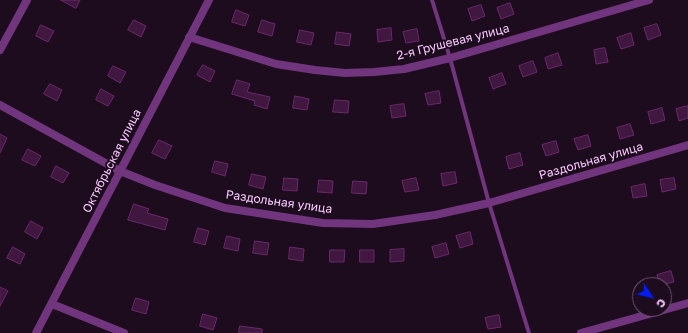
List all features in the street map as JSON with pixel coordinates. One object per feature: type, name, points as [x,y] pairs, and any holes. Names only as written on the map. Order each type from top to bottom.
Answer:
[{"type":"street","points":[[0,50],[27,0]]},
{"type":"street","name":"Октябрьская улица","points":[[36,333],[209,0]]},
{"type":"street","name":"2-я Грушевая улица","points":[[190,37],[276,64],[322,71],[345,72],[397,70],[450,58],[649,0]]},
{"type":"street","name":"Раздольная улица","points":[[0,105],[120,171],[225,208],[323,223],[373,224],[434,216],[489,203],[688,145]]},
{"type":"street","points":[[581,333],[688,303]]},
{"type":"street","points":[[52,304],[124,333]]},
{"type":"lane","points":[[432,0],[450,58],[489,203],[529,333]]},
{"type":"building","points":[[61,0],[80,0],[76,8]]},
{"type":"building","points":[[510,3],[514,14],[501,19],[497,8]]},
{"type":"building","points":[[481,5],[485,16],[472,21],[468,9]]},
{"type":"building","points":[[236,10],[249,15],[245,26],[232,22]]},
{"type":"building","points":[[134,20],[146,26],[141,37],[128,30]]},
{"type":"building","points":[[262,20],[275,24],[272,36],[258,32]]},
{"type":"building","points":[[657,24],[661,35],[648,40],[644,28]]},
{"type":"building","points":[[41,25],[54,31],[48,42],[36,36]]},
{"type":"building","points":[[391,28],[392,40],[378,42],[377,30]]},
{"type":"building","points":[[417,29],[419,41],[406,43],[403,32]]},
{"type":"building","points":[[300,30],[314,33],[311,45],[297,42]]},
{"type":"building","points":[[337,32],[351,34],[349,46],[335,44]]},
{"type":"building","points":[[631,33],[634,45],[621,49],[617,38]]},
{"type":"building","points":[[605,48],[608,62],[596,64],[594,50]]},
{"type":"building","points":[[558,53],[562,65],[548,69],[545,58]]},
{"type":"building","points":[[533,61],[537,72],[523,77],[519,66]]},
{"type":"building","points":[[203,65],[215,71],[210,82],[197,75]]},
{"type":"building","points":[[113,66],[126,72],[120,83],[108,76]]},
{"type":"building","points":[[502,73],[506,84],[493,89],[489,78]]},
{"type":"building","points":[[237,80],[250,84],[247,92],[270,97],[267,109],[254,105],[255,101],[232,94]]},
{"type":"building","points":[[50,84],[62,90],[57,101],[44,94]]},
{"type":"building","points":[[101,89],[114,96],[108,106],[96,100]]},
{"type":"building","points":[[439,91],[441,103],[428,105],[425,94]]},
{"type":"building","points":[[295,96],[309,99],[307,110],[293,108]]},
{"type":"building","points":[[335,100],[349,101],[348,113],[333,112]]},
{"type":"building","points":[[404,104],[406,116],[392,118],[390,106]]},
{"type":"building","points":[[688,106],[688,118],[679,121],[676,109]]},
{"type":"building","points":[[662,108],[665,120],[651,124],[648,112]]},
{"type":"building","points":[[630,124],[634,135],[620,139],[617,128]]},
{"type":"building","points":[[0,134],[7,138],[0,153]]},
{"type":"building","points":[[588,135],[591,146],[578,150],[574,139]]},
{"type":"building","points":[[159,140],[172,146],[165,159],[152,153]]},
{"type":"building","points":[[556,141],[559,152],[546,156],[542,145]]},
{"type":"building","points":[[28,149],[41,156],[35,166],[22,160]]},
{"type":"building","points":[[520,153],[523,165],[509,169],[506,157]]},
{"type":"building","points":[[215,161],[228,164],[225,176],[212,172]]},
{"type":"building","points":[[56,166],[69,173],[63,183],[51,177]]},
{"type":"building","points":[[455,172],[457,183],[443,186],[441,174]]},
{"type":"building","points":[[252,174],[266,177],[263,189],[249,185]]},
{"type":"building","points":[[284,178],[298,179],[297,191],[283,190]]},
{"type":"building","points":[[416,178],[419,190],[405,192],[402,181]]},
{"type":"building","points":[[674,178],[676,189],[662,192],[660,180]]},
{"type":"building","points":[[319,180],[333,181],[332,193],[318,192]]},
{"type":"building","points":[[353,181],[367,182],[366,194],[352,193]]},
{"type":"building","points":[[645,184],[647,196],[633,198],[631,187]]},
{"type":"building","points":[[134,204],[149,209],[147,213],[168,219],[165,230],[128,220]]},
{"type":"building","points":[[31,221],[43,228],[37,239],[25,232]]},
{"type":"building","points":[[198,228],[209,231],[205,245],[194,242]]},
{"type":"building","points":[[470,232],[473,244],[460,248],[456,236]]},
{"type":"building","points":[[227,236],[240,239],[238,251],[224,248]]},
{"type":"building","points":[[255,241],[269,243],[267,255],[253,253]]},
{"type":"building","points":[[446,243],[449,254],[435,258],[432,247]]},
{"type":"building","points":[[13,247],[25,254],[20,264],[7,258]]},
{"type":"building","points":[[290,247],[304,249],[303,261],[289,259]]},
{"type":"building","points":[[404,249],[404,261],[390,262],[390,250]]},
{"type":"building","points":[[330,250],[345,250],[344,262],[330,262]]},
{"type":"building","points":[[360,250],[374,250],[374,262],[360,262]]},
{"type":"building","points":[[671,271],[674,282],[672,282],[672,277],[658,277],[657,275]]},
{"type":"building","points":[[0,287],[8,291],[0,306]]},
{"type":"building","points":[[136,298],[149,302],[146,314],[132,310]]},
{"type":"building","points":[[203,314],[217,318],[213,330],[200,326]]},
{"type":"building","points":[[499,315],[501,327],[488,329],[485,318]]},
{"type":"building","points":[[240,326],[262,329],[262,333],[239,333]]}]
